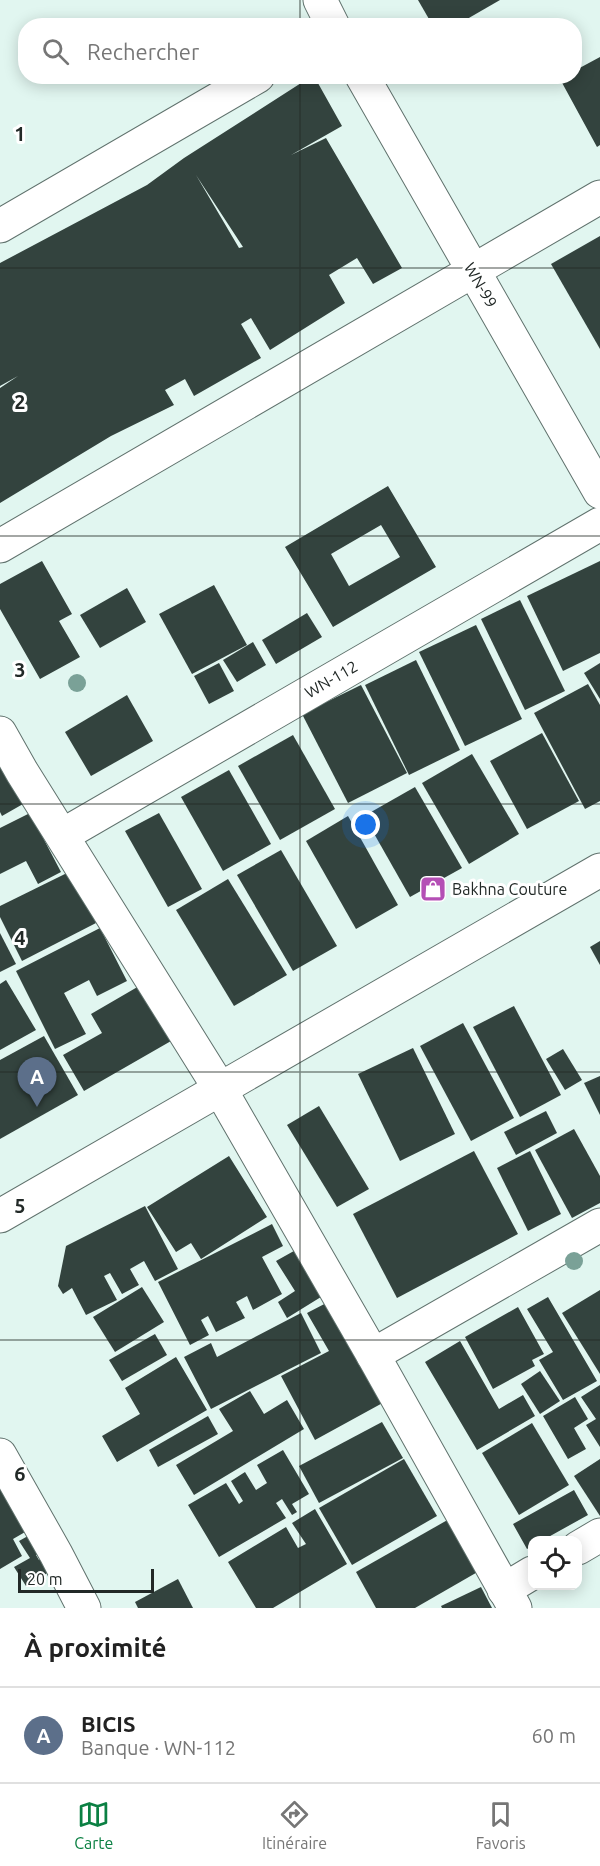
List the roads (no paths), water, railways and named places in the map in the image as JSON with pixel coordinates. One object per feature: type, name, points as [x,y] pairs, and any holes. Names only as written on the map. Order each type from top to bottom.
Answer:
[{"type":"street","points":[[320,0],[329,18]]},
{"type":"street","points":[[0,226],[244,84]]},
{"type":"street","name":"WN-99","points":[[367,84],[600,492]]},
{"type":"street","points":[[0,546],[600,197]]},
{"type":"street","name":"WN-112","points":[[63,835],[600,524]]},
{"type":"street","points":[[0,733],[220,1089],[374,1355],[510,1599],[528,1579]]},
{"type":"street","points":[[0,1216],[600,870]]},
{"type":"street","points":[[374,1355],[600,1225]]},
{"type":"street","points":[[0,1455],[84,1608]]},
{"type":"street","points":[[582,1546],[600,1535]]},
{"type":"place","name":"Bakhna Couture","points":[[433,889]]},
{"type":"place","name":"BICIS","points":[[37,1107]]}]
